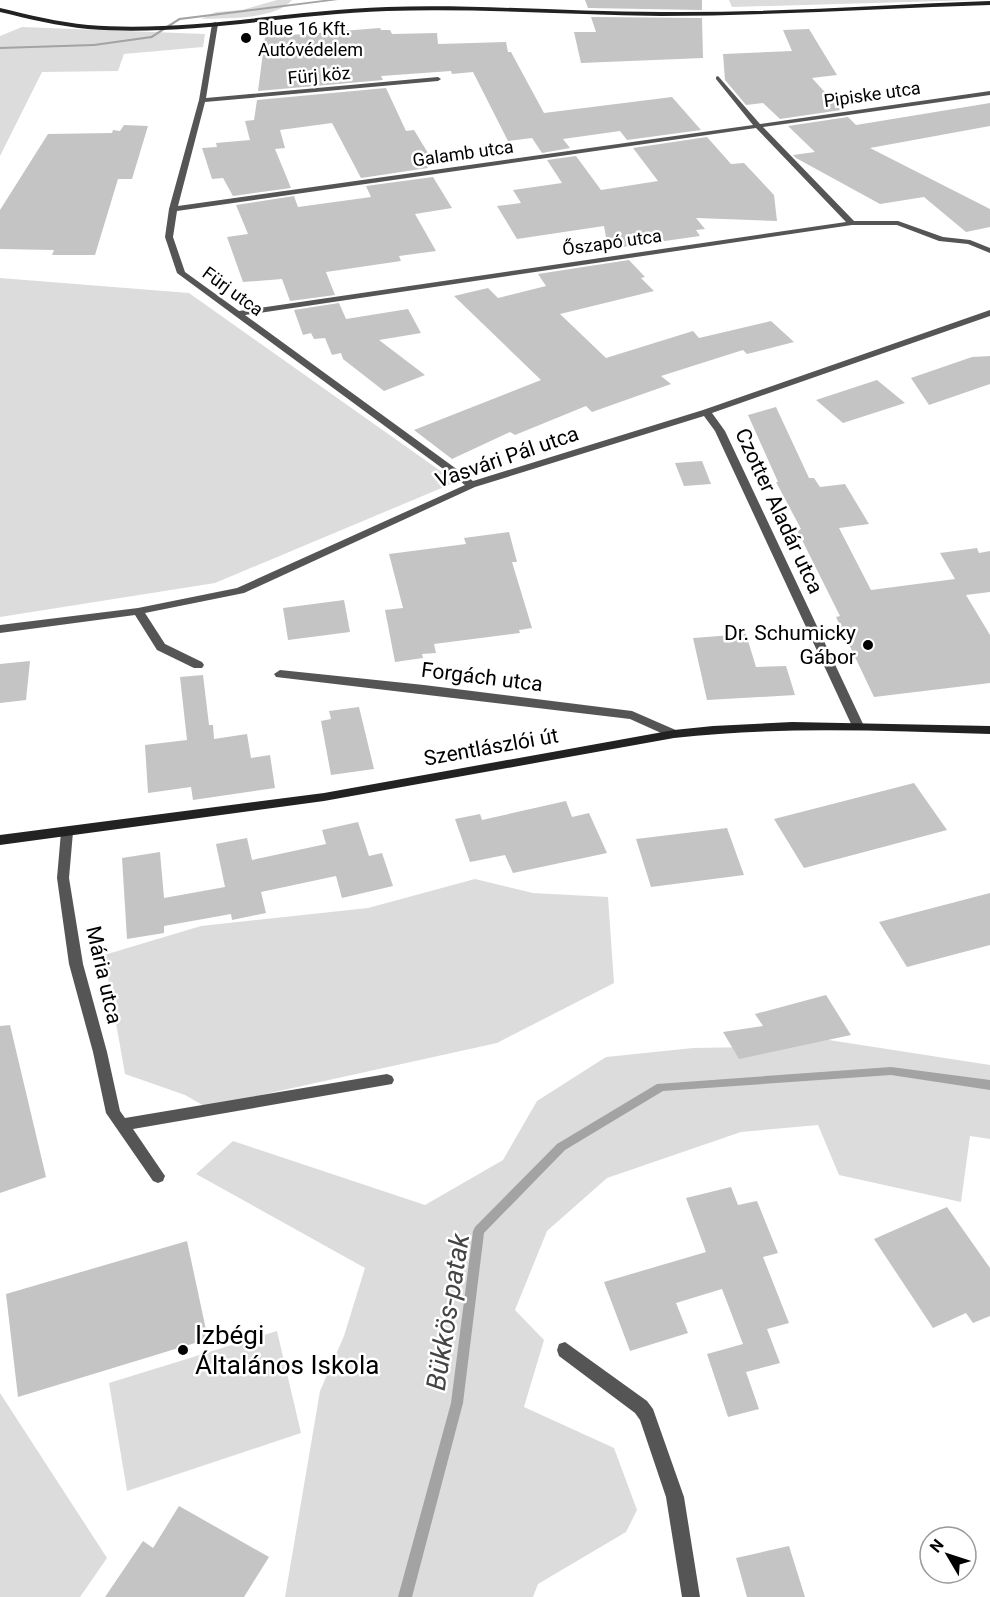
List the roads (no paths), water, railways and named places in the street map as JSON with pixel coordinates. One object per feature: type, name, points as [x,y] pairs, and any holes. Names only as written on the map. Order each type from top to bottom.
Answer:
[{"type":"street","points":[[0,10],[64,26],[104,30],[211,24],[353,10],[666,14],[990,3]]},
{"type":"street","name":"Fürj utca","points":[[211,24],[202,100],[173,209],[170,237],[181,273],[472,485]]},
{"type":"street","points":[[718,78],[758,126],[852,223]]},
{"type":"street","name":"Fürj köz","points":[[202,100],[438,79]]},
{"type":"street","name":"Pipiske utca","points":[[758,126],[990,93]]},
{"type":"street","name":"Galamb utca","points":[[173,209],[758,126]]},
{"type":"street","name":"Őszapó utca","points":[[236,314],[852,223],[898,223],[942,239],[970,242],[990,251]]},
{"type":"street","name":"Vasvári Pál utca","points":[[0,629],[138,612],[240,591],[472,485],[706,412],[990,313]]},
{"type":"street","name":"Czotter Aladár utca","points":[[706,412],[720,431],[858,726]]},
{"type":"street","points":[[138,612],[161,647],[198,665]]},
{"type":"street","name":"Forgách utca","points":[[280,674],[424,689],[632,716],[674,734]]},
{"type":"street","name":"Szentlászlói út","points":[[0,840],[324,797],[674,734],[721,728],[858,726],[990,730]]},
{"type":"street","name":"Mária utca","points":[[67,832],[63,878],[76,964],[100,1052],[113,1113],[158,1176]]},
{"type":"street","points":[[121,1125],[387,1080]]},
{"type":"street","points":[[565,1350],[641,1407],[647,1415],[675,1497],[691,1597]]},
{"type":"waterway","points":[[0,48],[94,45],[152,37],[179,19],[336,0]]},
{"type":"waterway","name":"Bükkös-patak","points":[[405,1597],[457,1403],[479,1231],[561,1147],[661,1087],[891,1071],[990,1085]]},
{"type":"place","name":"Blue 16 Kft. Autóvédelem","points":[[246,38]]},
{"type":"place","name":"Dr. Schumicky Gábor","points":[[868,645]]},
{"type":"place","name":"Izbégi Általános Iskola","points":[[183,1350]]}]
